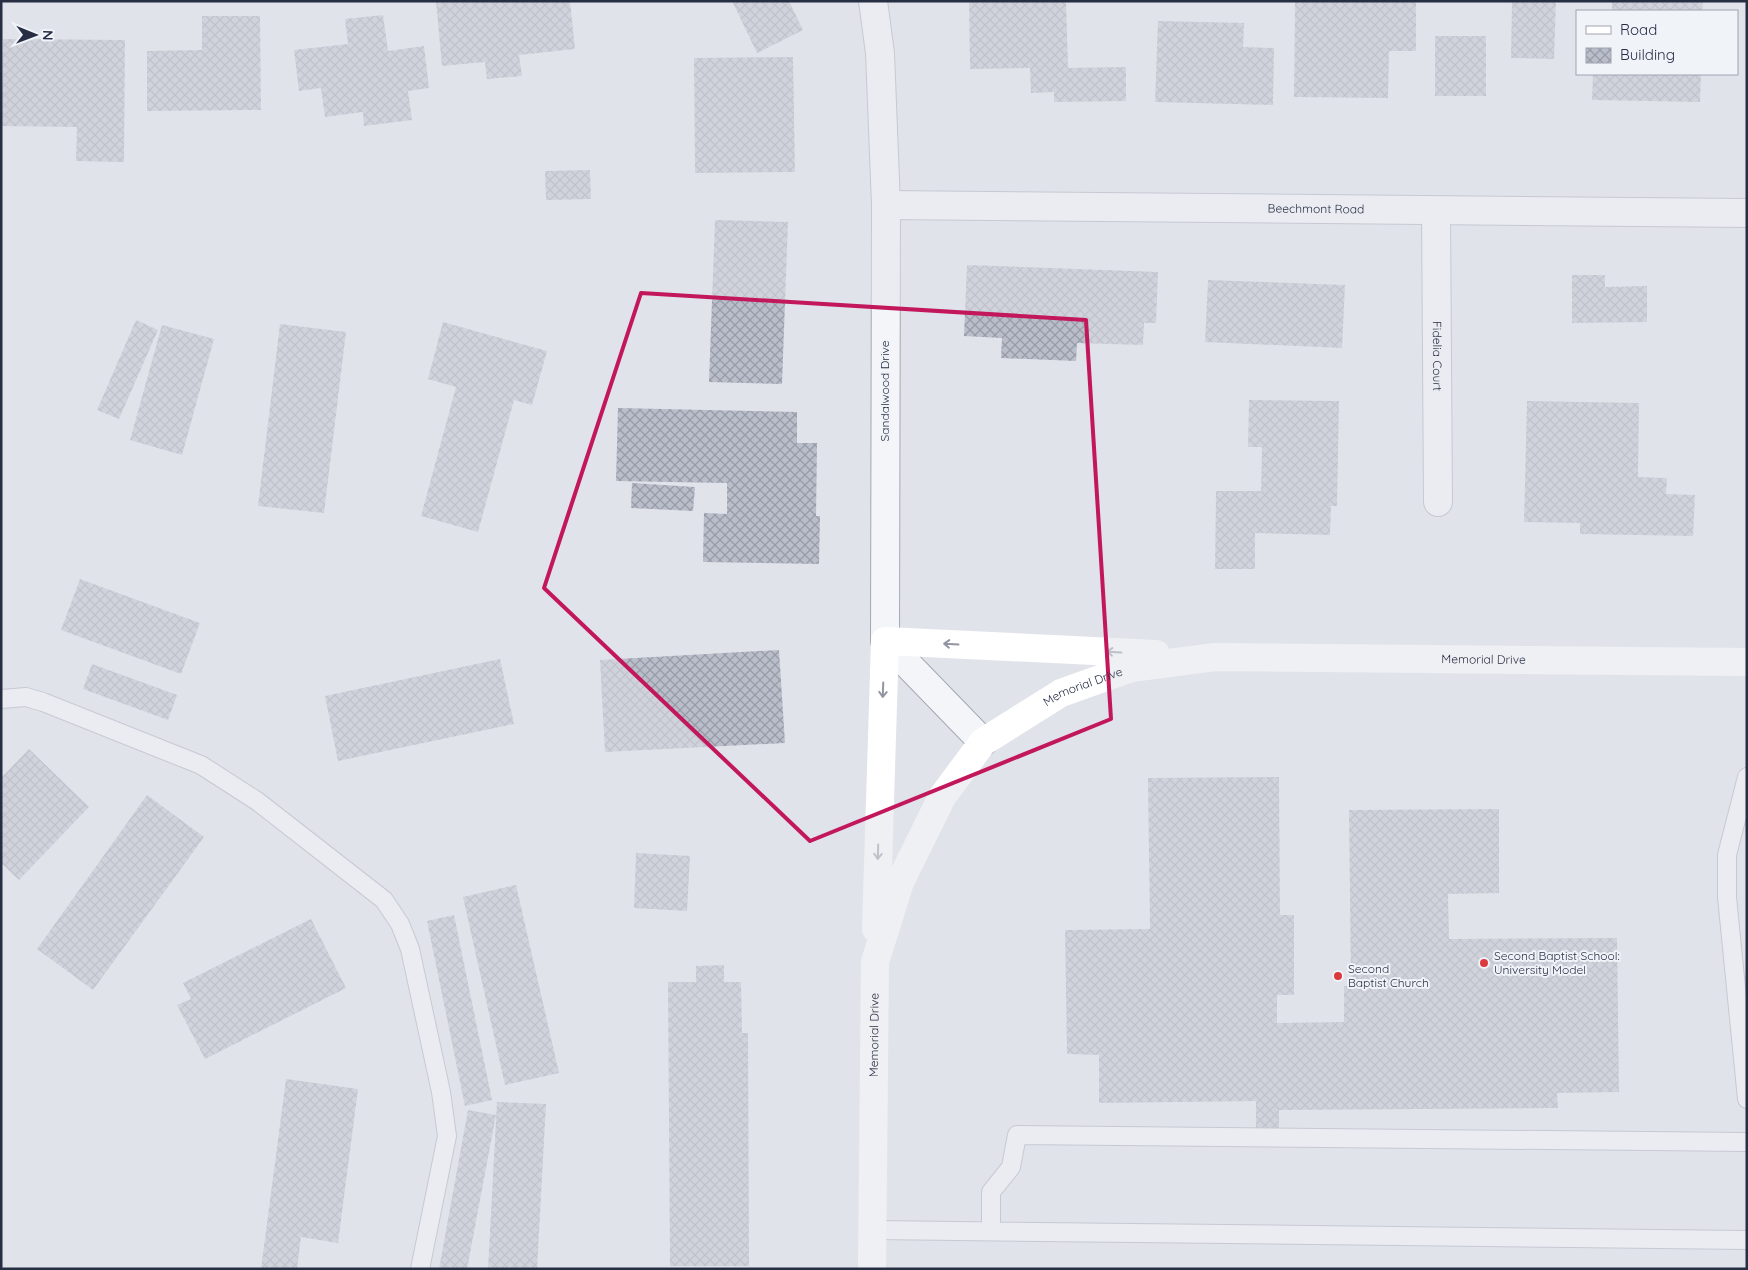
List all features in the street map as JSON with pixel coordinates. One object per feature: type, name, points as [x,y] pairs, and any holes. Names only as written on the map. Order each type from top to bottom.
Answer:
[{"type":"street","name":"Sandalwood Drive","points":[[873,1],[880,53],[886,205],[884,641]]},
{"type":"street","name":"Beechmont Road","points":[[886,205],[1747,214]]},
{"type":"street","name":"Fidelia Court","points":[[1436,211],[1438,502]]},
{"type":"street","points":[[884,641],[1215,657]]},
{"type":"street","points":[[884,641],[983,742]]},
{"type":"street","points":[[875,962],[884,641]]},
{"type":"street","name":"Memorial Drive","points":[[872,1269],[874,1230],[875,962],[900,882],[942,797],[983,742],[1061,693],[1131,668],[1215,657],[1747,662]]},
{"type":"lane","points":[[1,699],[26,697],[43,702],[201,765],[257,801],[384,900],[400,924],[410,949],[441,1092],[447,1136],[420,1269]]},
{"type":"lane","points":[[1747,777],[1727,855],[1727,897],[1747,1099]]},
{"type":"lane","points":[[991,1231],[992,1192],[1011,1167],[1016,1135],[1747,1142]]},
{"type":"lane","points":[[874,1230],[1747,1240]]},
{"type":"highlighted area","points":[[641,293],[1086,320],[1111,719],[810,841],[544,588]]},
{"type":"building","points":[[436,1],[570,1],[575,49],[519,55],[522,76],[487,79],[485,62],[442,66]]},
{"type":"building","points":[[732,1],[789,1],[803,30],[757,53]]},
{"type":"building","points":[[969,1],[1066,1],[1068,68],[1126,67],[1126,101],[1054,102],[1054,92],[1031,93],[1030,68],[970,69]]},
{"type":"building","points":[[1295,1],[1416,1],[1416,51],[1389,51],[1388,98],[1294,97]]},
{"type":"building","points":[[1512,1],[1556,1],[1554,59],[1511,58]]},
{"type":"building","points":[[1612,1],[1703,1],[1702,10],[1612,10]]},
{"type":"building","points":[[383,15],[388,51],[424,46],[429,88],[408,91],[412,120],[364,126],[363,112],[325,117],[321,88],[299,91],[294,50],[348,44],[345,19]]},
{"type":"building","points":[[202,16],[260,16],[261,110],[147,111],[147,51],[202,50]]},
{"type":"building","points":[[1158,21],[1244,23],[1243,47],[1274,48],[1273,105],[1155,102]]},
{"type":"building","points":[[1435,36],[1486,36],[1486,96],[1435,96]]},
{"type":"building","points":[[3,39],[125,40],[124,162],[76,161],[77,127],[2,126]]},
{"type":"building","points":[[793,57],[795,172],[695,173],[694,58]]},
{"type":"building","points":[[1593,75],[1701,75],[1700,102],[1592,100]]},
{"type":"building","points":[[590,170],[591,199],[546,200],[545,171]]},
{"type":"building","points":[[715,220],[788,222],[782,384],[709,382]]},
{"type":"building","points":[[967,265],[1158,272],[1156,323],[1144,323],[1143,345],[1077,343],[1076,361],[1001,358],[1002,338],[964,336]]},
{"type":"building","points":[[1572,275],[1605,275],[1605,287],[1647,286],[1647,322],[1572,323]]},
{"type":"building","points":[[1208,280],[1345,285],[1342,348],[1205,342]]},
{"type":"building","points":[[136,320],[158,330],[119,419],[97,410]]},
{"type":"building","points":[[443,322],[547,351],[532,405],[514,400],[478,532],[421,516],[456,387],[428,379]]},
{"type":"building","points":[[280,324],[346,332],[324,513],[258,506]]},
{"type":"building","points":[[162,325],[214,339],[182,455],[130,440]]},
{"type":"building","points":[[1249,400],[1339,401],[1337,506],[1331,506],[1330,535],[1255,533],[1255,569],[1215,569],[1216,491],[1261,491],[1262,447],[1248,447]]},
{"type":"building","points":[[1527,401],[1639,403],[1638,477],[1667,478],[1666,494],[1695,495],[1693,536],[1580,534],[1580,523],[1524,522]]},
{"type":"building","points":[[618,408],[797,412],[797,443],[817,443],[816,516],[820,516],[819,564],[703,562],[704,513],[727,514],[727,483],[616,481]]},
{"type":"building","points":[[632,483],[695,487],[693,511],[631,508]]},
{"type":"building","points":[[80,579],[200,623],[181,674],[61,630]]},
{"type":"building","points":[[779,650],[785,743],[605,752],[600,660]]},
{"type":"building","points":[[500,659],[514,724],[338,761],[325,696]]},
{"type":"building","points":[[92,664],[177,695],[168,720],[83,689]]},
{"type":"building","points":[[29,749],[89,807],[19,880],[1,863],[1,778]]},
{"type":"building","name":"Second Baptist School: University Model","points":[[1279,777],[1280,915],[1294,915],[1294,995],[1277,995],[1277,1023],[1344,1022],[1344,986],[1351,986],[1349,810],[1499,809],[1499,893],[1448,894],[1449,939],[1617,938],[1619,1092],[1557,1093],[1558,1108],[1279,1110],[1279,1133],[1256,1133],[1256,1101],[1099,1103],[1099,1055],[1067,1054],[1065,930],[1150,929],[1148,778]]},
{"type":"building","points":[[147,795],[204,837],[93,990],[37,949]]},
{"type":"building","points":[[636,853],[690,856],[687,911],[634,908]]},
{"type":"building","points":[[516,885],[559,1073],[505,1085],[463,897]]},
{"type":"building","points":[[454,915],[492,1100],[465,1106],[427,921]]},
{"type":"building","points":[[311,919],[346,988],[205,1059],[177,1005],[191,999],[183,983]]},
{"type":"building","points":[[724,965],[724,982],[741,982],[742,1033],[748,1033],[749,1266],[670,1266],[668,982],[696,982],[696,966]]},
{"type":"building","points":[[286,1079],[358,1089],[338,1243],[301,1237],[297,1269],[261,1269]]},
{"type":"building","points":[[497,1102],[546,1104],[537,1269],[488,1269]]},
{"type":"building","points":[[468,1110],[496,1115],[467,1269],[439,1269]]},
{"type":"place","name":"Second Baptist School: University Model","points":[[1484,963]]},
{"type":"place","name":"Second Baptist Church","points":[[1338,976]]}]
